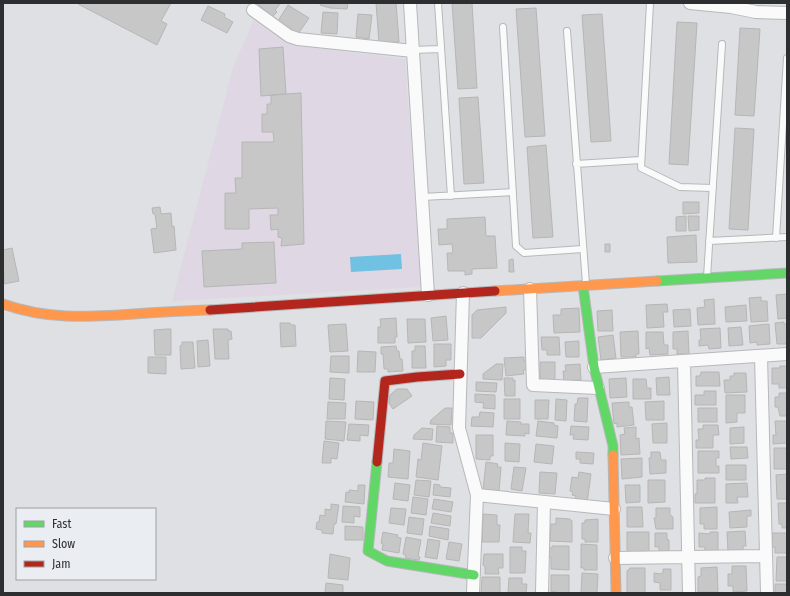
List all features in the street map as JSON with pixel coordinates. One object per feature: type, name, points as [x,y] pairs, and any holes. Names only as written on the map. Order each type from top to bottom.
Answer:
[{"type":"street","points":[[410,3],[428,295]]},
{"type":"street","points":[[693,3],[731,7],[756,12],[787,13]]},
{"type":"street","points":[[253,10],[289,36],[298,39],[413,50]]},
{"type":"street","points":[[3,304],[17,310],[39,315],[70,317],[242,309],[428,295],[787,273]]},
{"type":"street","points":[[584,286],[594,367],[613,446],[616,593]]},
{"type":"street","points":[[530,289],[533,385],[598,388]]},
{"type":"street","points":[[463,293],[459,428],[477,494],[473,593]]},
{"type":"street","points":[[594,367],[787,354]]},
{"type":"street","points":[[761,356],[767,593]]},
{"type":"street","points":[[684,361],[689,593]]},
{"type":"street","points":[[460,374],[385,381],[368,551],[387,561],[474,575]]},
{"type":"street","points":[[477,494],[614,509]]},
{"type":"street","points":[[542,593],[544,502]]},
{"type":"street","points":[[615,558],[766,556]]},
{"type":"lane","points":[[438,3],[451,196]]},
{"type":"lane","points":[[650,3],[641,168],[680,187],[713,188]]},
{"type":"lane","points":[[503,27],[516,246],[524,253],[583,249]]},
{"type":"lane","points":[[567,31],[583,249],[584,286]]},
{"type":"lane","points":[[707,278],[722,44]]},
{"type":"lane","points":[[413,50],[440,49]]},
{"type":"lane","points":[[776,238],[787,58]]},
{"type":"lane","points":[[576,164],[641,160]]},
{"type":"lane","points":[[422,198],[513,192]]},
{"type":"lane","points":[[709,241],[787,237]]},
{"type":"shaded area","points":[[254,19],[293,45],[405,59],[421,287],[172,301],[233,68]]},
{"type":"water","points":[[401,254],[402,269],[351,272],[350,257]]},
{"type":"building","points":[[171,3],[161,21],[167,24],[157,45],[78,4]]},
{"type":"building","points":[[257,3],[281,3],[275,10],[277,12],[272,17]]},
{"type":"building","points":[[321,3],[348,3],[347,9],[330,8],[320,5]]},
{"type":"building","points":[[376,3],[396,3],[399,42],[379,43]]},
{"type":"building","points":[[452,3],[472,3],[477,88],[458,89]]},
{"type":"building","points":[[288,5],[309,18],[298,34],[278,21]]},
{"type":"building","points":[[208,6],[225,14],[224,17],[233,22],[227,33],[201,20]]},
{"type":"building","points":[[536,8],[545,136],[525,137],[516,9]]},
{"type":"building","points":[[323,12],[338,13],[337,34],[321,33]]},
{"type":"building","points":[[358,14],[372,15],[369,39],[356,37]]},
{"type":"building","points":[[602,14],[611,141],[591,142],[582,15]]},
{"type":"building","points":[[677,22],[697,23],[688,165],[669,164]]},
{"type":"building","points":[[740,28],[760,29],[754,116],[735,115]]},
{"type":"building","points":[[283,47],[286,94],[261,96],[259,49]]},
{"type":"building","points":[[301,93],[304,244],[281,246],[282,238],[278,237],[278,229],[271,230],[270,215],[278,215],[278,208],[249,209],[249,229],[225,229],[225,193],[236,193],[235,178],[242,178],[242,142],[274,142],[273,132],[262,132],[262,114],[267,114],[267,104],[271,104],[271,95]]},
{"type":"building","points":[[478,97],[484,183],[464,184],[459,98]]},
{"type":"building","points":[[735,128],[754,129],[748,230],[729,229]]},
{"type":"building","points":[[546,145],[553,237],[533,238],[527,147]]},
{"type":"building","points":[[683,202],[699,202],[699,213],[683,214]]},
{"type":"building","points":[[160,207],[161,214],[171,213],[172,227],[174,226],[176,250],[154,253],[151,229],[157,228],[155,214],[153,214],[152,208]]},
{"type":"building","points":[[686,216],[686,231],[676,231],[676,217]]},
{"type":"building","points":[[688,216],[699,216],[699,230],[689,231]]},
{"type":"building","points":[[485,217],[486,236],[495,236],[497,268],[472,269],[472,274],[465,275],[465,271],[448,271],[447,253],[453,253],[452,244],[439,245],[438,229],[447,229],[447,219]]},
{"type":"building","points":[[696,235],[697,262],[668,263],[667,237]]},
{"type":"building","points":[[274,242],[276,283],[204,287],[202,251],[242,249],[242,243]]},
{"type":"building","points":[[605,244],[610,244],[610,252],[605,252]]},
{"type":"building","points":[[12,248],[19,281],[4,284],[3,250]]},
{"type":"building","points":[[513,259],[514,272],[509,272],[509,260]]},
{"type":"building","points":[[787,294],[787,318],[778,319],[776,295]]},
{"type":"building","points":[[761,297],[761,301],[767,301],[768,321],[751,322],[749,298]]},
{"type":"building","points":[[714,299],[715,324],[698,325],[697,308],[705,307],[704,300]]},
{"type":"building","points":[[667,304],[668,312],[663,312],[664,327],[647,328],[646,305]]},
{"type":"building","points":[[746,305],[747,321],[726,322],[725,307]]},
{"type":"building","points":[[506,307],[506,313],[481,338],[472,338],[472,315],[477,310]]},
{"type":"building","points":[[579,308],[580,332],[554,333],[553,315],[561,315],[561,309]]},
{"type":"building","points":[[690,309],[691,326],[674,327],[673,310]]},
{"type":"building","points":[[612,310],[613,331],[598,331],[597,311]]},
{"type":"building","points":[[446,316],[448,340],[433,341],[431,318]]},
{"type":"building","points":[[396,318],[397,337],[395,337],[395,343],[378,343],[378,327],[381,327],[380,319]]},
{"type":"building","points":[[407,319],[425,319],[426,342],[408,343]]},
{"type":"building","points":[[784,322],[784,324],[787,324],[787,344],[777,344],[775,323]]},
{"type":"building","points":[[280,323],[290,323],[291,325],[295,325],[296,346],[281,347]]},
{"type":"building","points":[[346,324],[348,351],[330,352],[328,325]]},
{"type":"building","points":[[769,324],[770,344],[757,345],[757,342],[750,343],[749,326]]},
{"type":"building","points":[[741,327],[743,345],[729,346],[728,328]]},
{"type":"building","points":[[720,328],[721,348],[709,349],[708,345],[699,346],[699,340],[701,340],[700,329]]},
{"type":"building","points":[[171,329],[171,355],[155,355],[154,330]]},
{"type":"building","points":[[213,329],[228,329],[228,331],[231,331],[232,339],[228,340],[229,359],[215,359]]},
{"type":"building","points":[[638,331],[639,354],[636,354],[636,357],[621,357],[620,332]]},
{"type":"building","points":[[688,331],[689,354],[677,354],[677,349],[673,349],[673,332]]},
{"type":"building","points":[[646,332],[663,332],[664,345],[668,345],[668,354],[650,355],[649,348],[646,349]]},
{"type":"building","points":[[613,335],[616,358],[601,360],[598,337]]},
{"type":"building","points":[[541,337],[559,337],[560,355],[547,355],[547,350],[542,350]]},
{"type":"building","points":[[208,340],[210,366],[198,367],[197,341]]},
{"type":"building","points":[[579,341],[579,357],[566,357],[565,342]]},
{"type":"building","points":[[182,342],[193,342],[195,368],[181,369],[180,346],[182,345]]},
{"type":"building","points":[[434,344],[451,344],[451,360],[446,360],[446,366],[434,367]]},
{"type":"building","points":[[396,346],[397,351],[399,351],[400,359],[402,359],[403,371],[388,372],[388,369],[384,369],[381,347]]},
{"type":"building","points":[[415,346],[425,346],[426,368],[412,368],[412,351],[415,351]]},
{"type":"building","points":[[358,351],[376,352],[375,372],[357,372]]},
{"type":"building","points":[[331,356],[349,356],[349,373],[330,372]]},
{"type":"building","points":[[148,357],[166,357],[166,374],[148,373]]},
{"type":"building","points":[[524,357],[524,361],[527,361],[528,370],[523,370],[524,374],[506,376],[504,358]]},
{"type":"building","points":[[540,362],[555,362],[555,382],[540,382]]},
{"type":"building","points":[[496,364],[503,364],[502,380],[483,379],[483,374]]},
{"type":"building","points":[[580,364],[581,380],[564,381],[563,371],[566,371],[565,365]]},
{"type":"building","points":[[780,366],[787,366],[787,388],[779,388],[779,384],[772,384],[772,368],[780,368]]},
{"type":"building","points":[[701,372],[719,372],[720,386],[696,386],[696,376],[700,376]]},
{"type":"building","points":[[734,373],[746,373],[747,392],[725,393],[724,380],[730,380],[730,376],[734,376]]},
{"type":"building","points":[[669,377],[670,395],[657,395],[656,378]]},
{"type":"building","points":[[330,378],[345,379],[344,400],[329,399]]},
{"type":"building","points":[[504,378],[513,378],[513,381],[515,380],[515,396],[505,396]]},
{"type":"building","points":[[626,378],[627,397],[610,398],[609,379]]},
{"type":"building","points":[[633,379],[646,379],[647,388],[651,388],[651,399],[633,399]]},
{"type":"building","points":[[476,382],[497,383],[496,392],[476,391]]},
{"type":"building","points":[[397,389],[407,389],[412,396],[393,409],[389,403],[390,395]]},
{"type":"building","points":[[704,391],[716,391],[716,405],[695,405],[695,395],[704,395]]},
{"type":"building","points":[[779,393],[787,393],[787,416],[780,416],[778,407],[775,407],[775,397],[779,397]]},
{"type":"building","points":[[475,394],[495,395],[495,409],[483,408],[484,403],[475,402]]},
{"type":"building","points":[[726,395],[745,395],[745,413],[737,413],[737,422],[726,423]]},
{"type":"building","points":[[578,398],[588,398],[587,422],[574,421],[575,404],[577,404]]},
{"type":"building","points":[[504,399],[520,399],[520,419],[504,419]]},
{"type":"building","points":[[556,399],[567,400],[566,421],[555,420]]},
{"type":"building","points":[[535,400],[549,400],[548,419],[535,419]]},
{"type":"building","points":[[356,401],[374,402],[373,420],[355,419]]},
{"type":"building","points":[[664,401],[664,420],[646,420],[645,402]]},
{"type":"building","points":[[328,402],[346,403],[345,419],[327,419]]},
{"type":"building","points":[[629,402],[629,407],[632,407],[634,425],[617,427],[617,423],[614,424],[612,403]]},
{"type":"building","points":[[445,408],[452,408],[451,425],[430,424],[431,420]]},
{"type":"building","points":[[698,408],[717,408],[717,422],[698,422]]},
{"type":"building","points":[[480,412],[494,413],[493,427],[471,426],[472,417],[479,417]]},
{"type":"building","points":[[326,421],[346,422],[344,441],[325,439]]},
{"type":"building","points":[[507,421],[529,424],[529,434],[525,433],[525,436],[506,435]]},
{"type":"building","points":[[538,421],[554,423],[554,425],[558,426],[557,438],[536,436]]},
{"type":"building","points":[[775,421],[787,421],[787,443],[773,444],[773,435],[776,435]]},
{"type":"building","points":[[667,423],[667,443],[653,443],[652,424]]},
{"type":"building","points":[[349,424],[369,425],[368,436],[360,435],[360,441],[347,440]]},
{"type":"building","points":[[703,425],[718,425],[719,435],[713,435],[713,448],[696,448],[696,440],[699,440],[698,429],[703,429]]},
{"type":"building","points":[[437,426],[450,427],[450,433],[453,433],[453,443],[436,442]]},
{"type":"building","points":[[571,426],[589,427],[588,440],[573,439],[574,435],[570,435]]},
{"type":"building","points":[[636,427],[636,439],[639,438],[640,454],[621,455],[620,435],[625,434],[624,428]]},
{"type":"building","points":[[744,427],[744,443],[730,444],[730,428]]},
{"type":"building","points":[[422,428],[433,429],[432,440],[413,439],[414,435]]},
{"type":"building","points":[[476,435],[493,435],[493,456],[490,456],[490,460],[476,459]]},
{"type":"building","points":[[324,441],[339,443],[337,459],[331,458],[331,463],[322,463]]},
{"type":"building","points":[[423,443],[442,446],[438,480],[416,477],[418,459],[421,460]]},
{"type":"building","points":[[505,443],[520,444],[519,462],[505,461]]},
{"type":"building","points":[[536,444],[554,446],[552,464],[534,462]]},
{"type":"building","points":[[730,447],[747,447],[748,458],[731,459]]},
{"type":"building","points":[[774,448],[787,448],[787,469],[774,469]]},
{"type":"building","points":[[394,449],[410,451],[408,479],[388,477],[389,463],[393,463]]},
{"type":"building","points":[[698,451],[719,451],[719,458],[716,458],[716,466],[719,466],[719,473],[698,473]]},
{"type":"building","points":[[576,452],[594,453],[593,464],[580,463],[580,459],[576,459]]},
{"type":"building","points":[[651,452],[660,452],[661,460],[666,460],[666,473],[650,474],[649,458],[651,458]]},
{"type":"building","points":[[642,458],[642,477],[622,479],[621,459]]},
{"type":"building","points":[[486,462],[498,464],[497,467],[501,467],[499,492],[483,490]]},
{"type":"building","points":[[726,465],[746,465],[746,480],[726,480]]},
{"type":"building","points":[[514,467],[526,468],[522,491],[511,489]]},
{"type":"building","points":[[540,472],[557,473],[555,494],[539,493]]},
{"type":"building","points":[[579,472],[591,474],[587,503],[575,501],[576,496],[572,495],[573,492],[570,491],[572,477],[578,478]]},
{"type":"building","points":[[787,474],[787,499],[777,499],[776,475]]},
{"type":"building","points":[[705,478],[715,478],[715,503],[695,503],[695,494],[697,494],[697,480],[705,480]]},
{"type":"building","points":[[416,480],[431,481],[429,497],[414,495]]},
{"type":"building","points":[[648,480],[665,480],[665,502],[648,503]]},
{"type":"building","points":[[395,483],[410,485],[408,501],[393,499]]},
{"type":"building","points":[[747,483],[748,497],[737,497],[738,503],[726,503],[726,484]]},
{"type":"building","points":[[434,484],[440,485],[440,487],[451,488],[450,497],[433,495]]},
{"type":"building","points":[[358,485],[365,485],[364,504],[345,502],[346,492],[349,493],[349,490],[358,491]]},
{"type":"building","points":[[625,485],[640,485],[640,502],[626,503]]},
{"type":"building","points":[[413,497],[428,499],[426,515],[411,513]]},
{"type":"building","points":[[434,499],[453,502],[451,512],[432,509]]},
{"type":"building","points":[[778,503],[787,503],[787,528],[782,528],[782,524],[779,524]]},
{"type":"building","points":[[331,504],[339,505],[333,534],[322,533],[322,530],[316,529],[317,522],[319,522],[320,515],[325,516],[325,509],[331,510]]},
{"type":"building","points":[[343,506],[360,507],[360,517],[354,516],[354,523],[342,522]]},
{"type":"building","points":[[627,507],[642,507],[643,527],[627,527]]},
{"type":"building","points":[[717,507],[717,529],[704,529],[704,524],[700,524],[700,508]]},
{"type":"building","points":[[391,508],[406,509],[404,525],[389,523]]},
{"type":"building","points":[[656,508],[670,508],[670,515],[673,517],[673,529],[656,529],[654,518],[656,518]]},
{"type":"building","points":[[751,510],[751,516],[747,516],[747,527],[730,528],[729,512]]},
{"type":"building","points":[[433,513],[451,516],[450,526],[431,523]]},
{"type":"building","points":[[483,514],[497,515],[497,525],[500,525],[499,542],[482,542]]},
{"type":"building","points":[[515,514],[529,514],[528,533],[531,533],[530,543],[513,542]]},
{"type":"building","points":[[409,517],[424,519],[422,535],[407,533]]},
{"type":"building","points":[[556,518],[570,519],[572,521],[572,542],[550,541],[551,524],[556,524]]},
{"type":"building","points":[[598,519],[598,542],[585,542],[585,539],[582,539],[582,523],[585,523],[585,520]]},
{"type":"building","points":[[345,526],[363,527],[363,540],[345,540]]},
{"type":"building","points":[[430,526],[449,529],[448,540],[429,536]]},
{"type":"building","points":[[745,531],[746,546],[743,546],[743,552],[728,552],[727,532]]},
{"type":"building","points":[[383,532],[398,535],[397,537],[401,538],[399,553],[382,550],[383,544],[381,543]]},
{"type":"building","points":[[627,532],[649,532],[649,552],[627,552]]},
{"type":"building","points":[[710,532],[718,532],[718,552],[705,552],[705,547],[699,547],[699,533],[710,534]]},
{"type":"building","points":[[655,533],[667,533],[667,539],[669,540],[669,556],[659,556],[659,547],[655,547]]},
{"type":"building","points":[[772,533],[787,533],[787,553],[775,553],[775,547],[772,547]]},
{"type":"building","points":[[406,537],[421,540],[418,557],[420,557],[419,560],[405,558],[406,555],[403,554]]},
{"type":"building","points":[[428,539],[440,541],[437,559],[425,557]]},
{"type":"building","points":[[449,542],[462,544],[459,561],[446,559]]},
{"type":"building","points":[[581,544],[597,545],[597,570],[584,570],[584,568],[581,568]]},
{"type":"building","points":[[552,546],[569,546],[569,570],[551,569],[551,557],[548,557],[548,548],[552,548]]},
{"type":"building","points":[[510,547],[522,547],[522,551],[526,551],[525,573],[510,573]]},
{"type":"building","points":[[330,554],[350,558],[348,580],[328,578]]},
{"type":"building","points":[[484,554],[503,554],[503,568],[498,568],[499,574],[485,574],[485,567],[483,565]]},
{"type":"building","points":[[777,557],[787,557],[787,581],[776,581]]},
{"type":"building","points":[[732,566],[746,566],[747,591],[733,592],[733,586],[728,586],[728,574],[732,574]]},
{"type":"building","points":[[717,567],[718,592],[698,592],[698,577],[701,576],[701,568]]},
{"type":"building","points":[[630,568],[645,568],[645,593],[627,593],[627,571]]},
{"type":"building","points":[[663,569],[671,569],[671,590],[660,590],[660,583],[654,582],[654,573],[661,574]]},
{"type":"building","points":[[582,573],[598,574],[597,593],[581,593]]},
{"type":"building","points":[[551,575],[569,575],[569,593],[555,593],[555,591],[551,592]]},
{"type":"building","points":[[482,577],[500,577],[500,593],[481,593]]},
{"type":"building","points":[[509,578],[522,578],[522,584],[527,584],[526,593],[508,593]]},
{"type":"building","points":[[326,583],[343,585],[343,593],[325,593]]},
{"type":"building","points":[[775,584],[787,584],[787,593],[775,593]]},
{"type":"traffic: fast","points":[[657,281],[787,273]]},
{"type":"traffic: fast","points":[[583,286],[594,367],[613,446],[613,455]]},
{"type":"traffic: fast","points":[[377,462],[368,551],[387,561],[474,575]]},
{"type":"traffic: slow","points":[[495,291],[657,281]]},
{"type":"traffic: slow","points":[[3,304],[36,313],[68,316],[100,316],[210,310]]},
{"type":"traffic: slow","points":[[613,455],[616,593]]},
{"type":"traffic: jam","points":[[210,310],[495,291]]},
{"type":"traffic: jam","points":[[377,462],[385,381],[460,374]]}]
